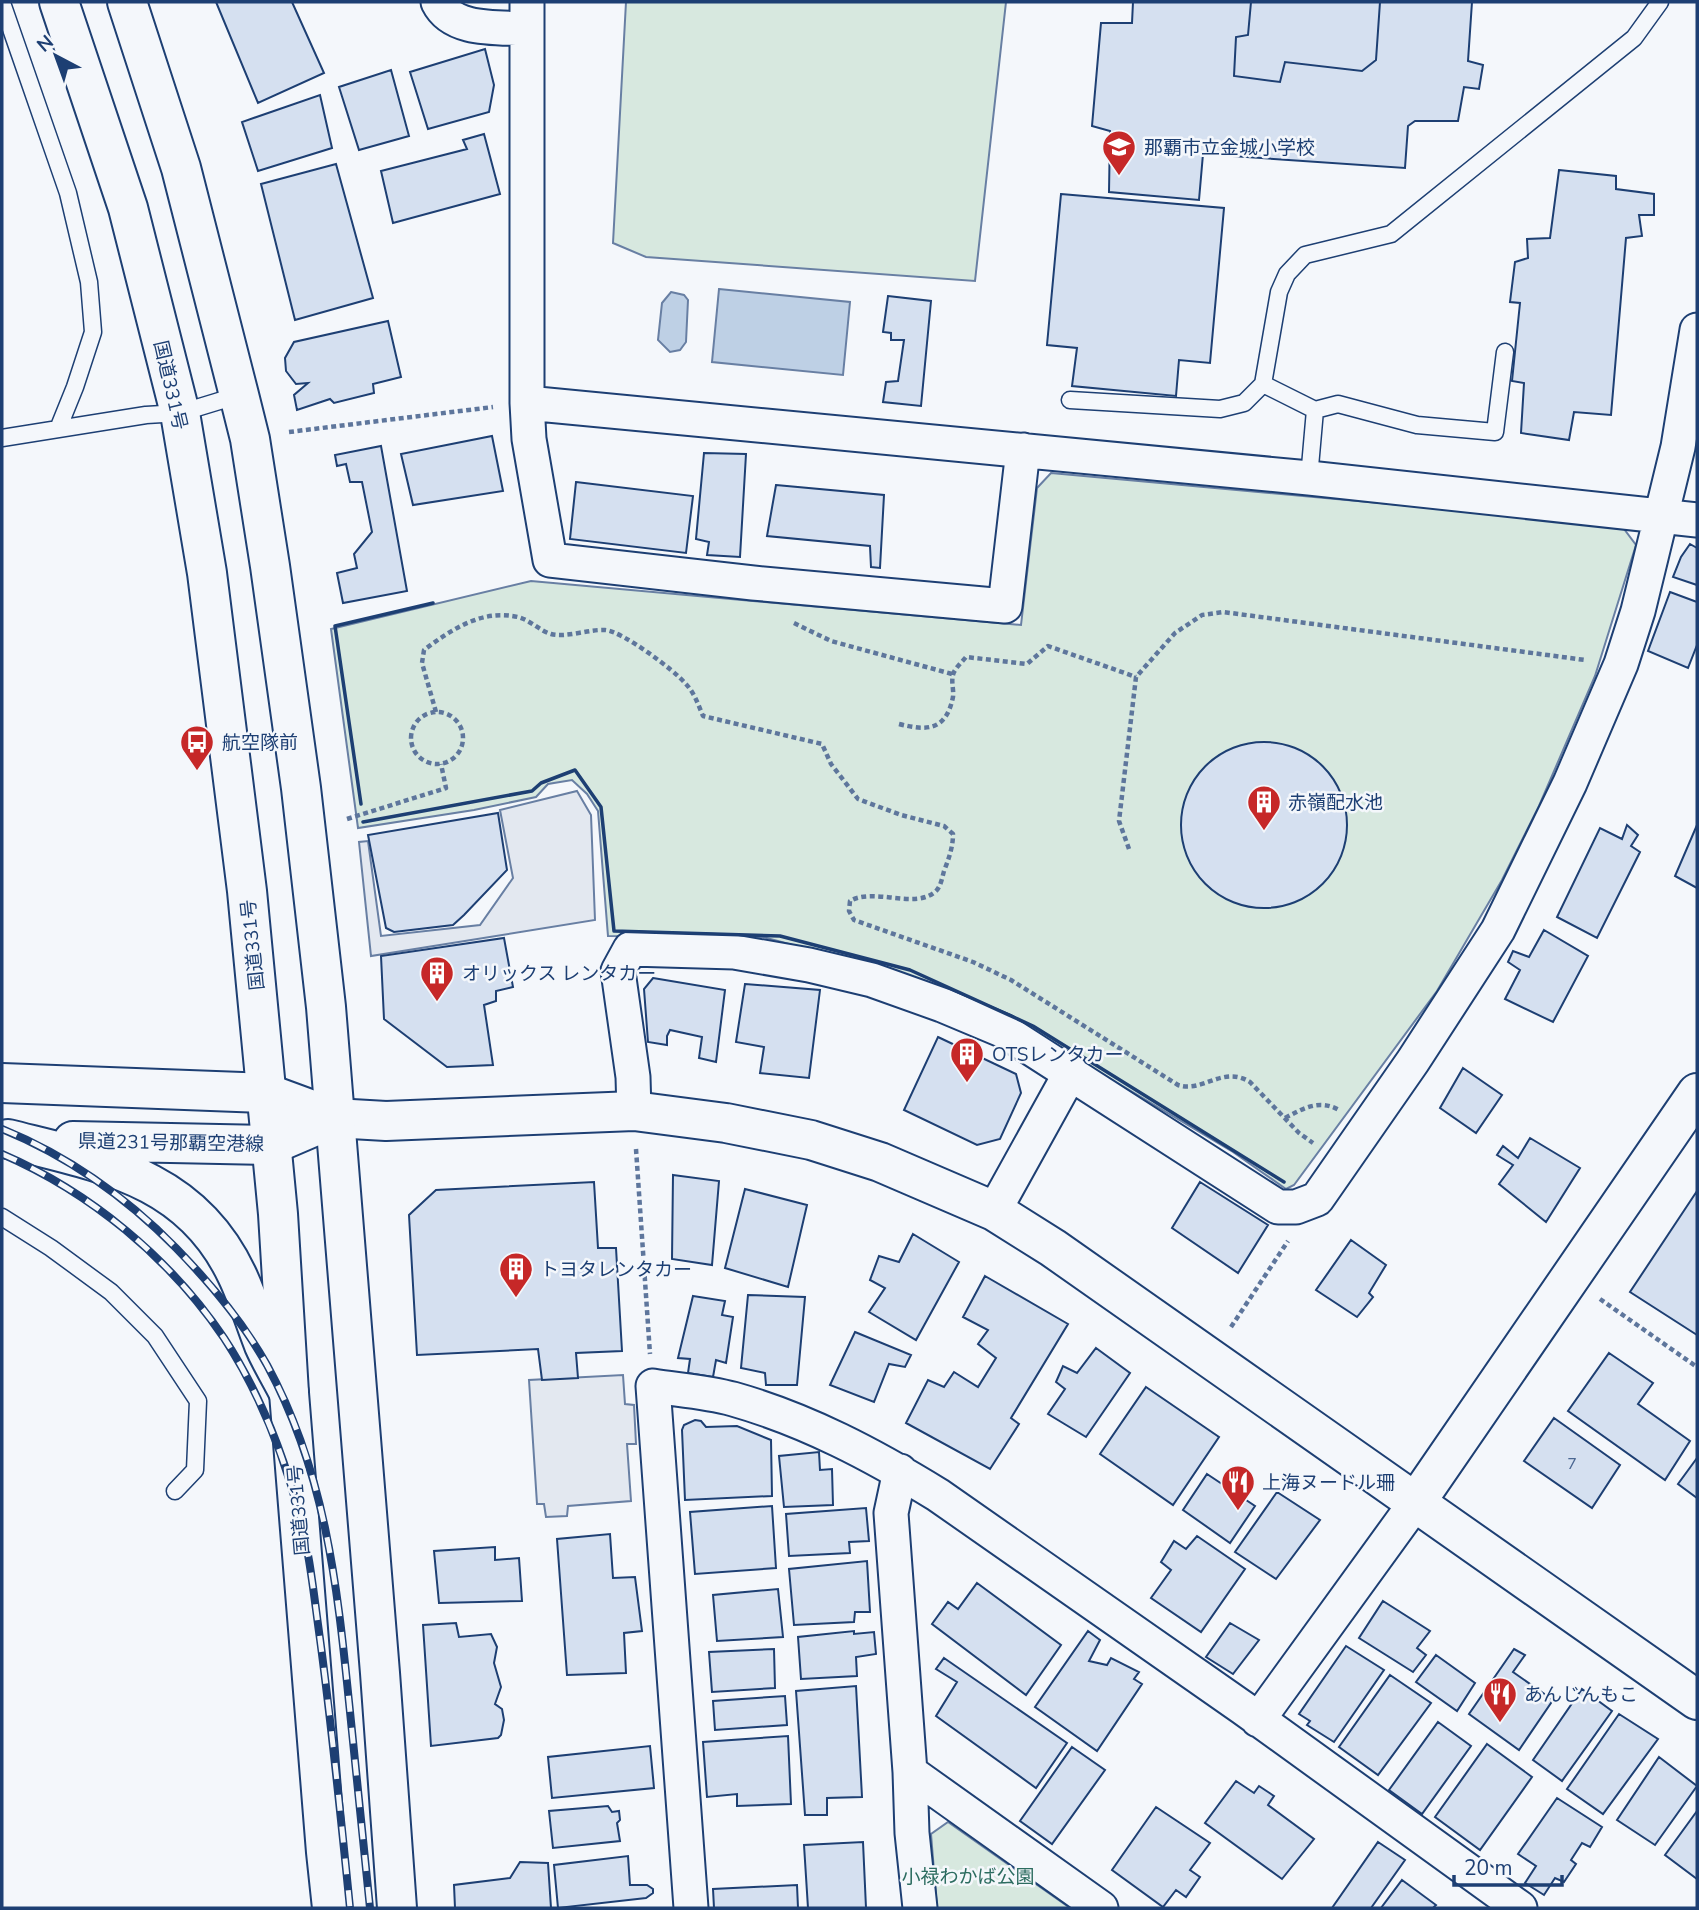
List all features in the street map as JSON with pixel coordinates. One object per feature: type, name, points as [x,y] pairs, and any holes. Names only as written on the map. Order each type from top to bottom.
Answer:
[{"type":"main road","name":"国道331号","points":[[59,2],[128,208],[180,413],[207,573],[236,798],[278,1214],[289,1393],[332,1908]]},
{"type":"main road","points":[[127,2],[181,168],[239,395],[250,439],[270,566],[301,788],[326,1007],[397,1908]]},
{"type":"main road","points":[[2,1083],[266,1093],[334,1118],[386,1121],[634,1111],[811,1140],[880,1162],[994,1211],[1053,1248],[1697,1700]]},
{"type":"main road","points":[[1416,1502],[1697,1093]]},
{"type":"main road","name":"県道231号那覇空港線","points":[[5,1139],[271,1145],[334,1118]]},
{"type":"main road","points":[[5,1139],[126,1171],[150,1182],[192,1213],[220,1246],[237,1275],[266,1349],[289,1393]]},
{"type":"street","points":[[438,2],[451,16],[465,24],[527,16],[527,403],[529,439],[550,560],[752,583],[1006,606],[1023,450]]},
{"type":"street","points":[[634,1111],[618,971],[631,949],[734,951],[872,980],[1004,1031],[1278,1207],[1296,1207],[1317,1199],[1452,1004],[1498,930],[1564,795],[1621,664],[1638,611],[1678,447],[1697,330]]},
{"type":"street","points":[[527,403],[1309,478],[1697,520]]},
{"type":"street","points":[[994,1211],[1071,1072]]},
{"type":"street","points":[[691,1908],[653,1386],[732,1399],[804,1423],[900,1471],[1258,1720],[1520,1908]]},
{"type":"street","points":[[900,1471],[891,1513],[912,1833],[920,1908]]},
{"type":"street","points":[[1258,1720],[1416,1502]]},
{"type":"street","points":[[910,1772],[1101,1908]]},
{"type":"lane","points":[[1070,400],[1220,409],[1244,402],[1263,384],[1279,292],[1287,274],[1306,254],[1391,234],[1634,38],[1660,2]]},
{"type":"lane","points":[[2,3],[68,193],[89,282],[93,332],[58,429]]},
{"type":"lane","points":[[1263,384],[1315,410],[1338,404],[1417,425],[1495,432],[1505,352]]},
{"type":"lane","points":[[2,438],[146,415],[180,413],[239,395]]},
{"type":"lane","points":[[1309,478],[1315,410]]},
{"type":"lane","points":[[2,1217],[51,1248],[111,1292],[155,1336],[198,1401],[195,1470],[174,1491]]},
{"type":"path","points":[[289,432],[527,403]]},
{"type":"path","points":[[1129,849],[1119,821],[1136,677],[1175,634],[1202,615],[1223,612],[1621,664]]},
{"type":"path","points":[[436,712],[422,663],[425,650],[444,635],[475,618],[499,615],[519,617],[551,634],[607,630],[620,634],[677,673],[688,685],[704,716],[822,744],[831,764],[858,799],[901,815],[943,826],[953,834],[953,845],[935,892],[922,898],[857,898],[850,901],[849,911],[854,920],[973,962],[1012,980],[1187,1088],[1229,1075],[1240,1076],[1250,1082],[1312,1143],[1323,1146],[1343,1161]]},
{"type":"path","points":[[791,621],[831,641],[953,674]]},
{"type":"path","points":[[899,724],[920,729],[933,728],[946,717],[953,696],[953,674],[966,657],[1027,664],[1048,646],[1136,677]]},
{"type":"path","points":[[436,712],[452,717],[458,724],[463,740],[456,756],[441,764],[424,761],[418,756],[411,741],[415,724],[420,718],[436,712]]},
{"type":"path","points":[[347,819],[446,789],[441,764]]},
{"type":"path","points":[[1285,1118],[1303,1108],[1317,1104],[1328,1105],[1367,1128]]},
{"type":"path","points":[[634,1111],[653,1386]]},
{"type":"path","points":[[1210,1357],[1317,1199]]},
{"type":"path","points":[[1570,1279],[1697,1367]]},
{"type":"green space","points":[[626,2],[1006,2],[975,281],[646,257],[613,243]]},
{"type":"green space","points":[[1051,473],[1621,525],[1636,545],[1595,676],[1539,806],[1502,880],[1437,991],[1294,1185],[1286,1189],[1233,1152],[995,1010],[897,973],[763,937],[608,936],[598,811],[587,794],[572,780],[548,784],[536,797],[474,810],[358,828],[331,629],[531,581],[1021,625],[1037,488]]},
{"type":"green space","name":"小禄わかば公園","points":[[948,1822],[1070,1908],[937,1908],[931,1834]]},
{"type":"shaded area","points":[[577,791],[591,815],[595,920],[371,956],[359,842],[368,841],[381,936],[480,925],[513,878],[500,810]]},
{"type":"shaded area","points":[[623,1375],[625,1404],[634,1405],[636,1444],[627,1444],[631,1501],[568,1506],[567,1516],[546,1517],[544,1504],[537,1504],[529,1380]]},
{"type":"water","points":[[719,289],[850,302],[843,375],[712,362]]},
{"type":"water","points":[[671,292],[684,295],[688,300],[686,342],[680,350],[670,352],[658,340],[662,303]]},
{"type":"building","points":[[216,2],[292,2],[324,73],[258,103]]},
{"type":"building","points":[[1133,2],[1251,2],[1248,35],[1236,37],[1234,76],[1280,82],[1285,62],[1362,71],[1376,60],[1380,2],[1472,2],[1468,61],[1483,65],[1479,89],[1464,87],[1458,121],[1415,121],[1408,126],[1405,168],[1203,154],[1199,200],[1109,192],[1110,131],[1092,126],[1101,23],[1132,23]]},
{"type":"building","points":[[1133,2],[1472,2],[1468,61],[1483,65],[1479,89],[1464,87],[1458,121],[1415,121],[1408,126],[1405,168],[1203,154],[1199,200],[1109,192],[1110,131],[1092,126],[1101,23],[1132,23]]},
{"type":"building","points":[[485,49],[494,85],[489,112],[428,129],[410,72]]},
{"type":"building","points":[[391,70],[409,136],[359,150],[339,87]]},
{"type":"building","points":[[320,95],[332,148],[258,171],[242,122]]},
{"type":"building","points":[[484,134],[500,194],[393,223],[381,171],[467,149],[463,140]]},
{"type":"building","points":[[336,164],[373,298],[295,320],[261,184]]},
{"type":"building","points":[[1559,170],[1616,176],[1616,189],[1654,194],[1654,215],[1639,215],[1642,236],[1626,238],[1611,415],[1574,412],[1569,440],[1521,433],[1524,383],[1512,381],[1520,303],[1510,302],[1515,262],[1528,258],[1527,239],[1550,238]]},
{"type":"building","points":[[1061,194],[1224,208],[1210,363],[1179,360],[1176,396],[1072,386],[1077,348],[1047,345]]},
{"type":"building","points":[[888,296],[931,301],[921,406],[883,402],[886,382],[898,381],[904,340],[891,340],[891,333],[883,332]]},
{"type":"building","points":[[388,321],[401,377],[373,384],[374,393],[334,403],[330,399],[297,410],[294,395],[308,383],[296,384],[286,371],[285,358],[294,342]]},
{"type":"building","points":[[492,436],[503,491],[413,505],[401,454]]},
{"type":"building","points":[[381,446],[407,591],[343,603],[337,573],[357,568],[354,554],[372,532],[362,482],[350,482],[346,464],[337,466],[335,455]]},
{"type":"building","points":[[704,453],[746,454],[740,557],[707,555],[709,542],[696,539]]},
{"type":"building","points":[[576,482],[693,496],[686,553],[570,539]]},
{"type":"building","points":[[776,485],[884,495],[880,568],[871,567],[870,546],[767,536]]},
{"type":"building","points":[[1690,544],[1697,548],[1697,585],[1673,577]]},
{"type":"building","points":[[1670,592],[1697,602],[1697,645],[1688,668],[1648,651]]},
{"type":"building","name":"赤嶺配水池","points":[[1264,742],[1296,748],[1323,766],[1341,793],[1347,825],[1341,857],[1323,884],[1296,902],[1264,908],[1232,902],[1205,884],[1187,857],[1181,825],[1187,793],[1205,766],[1232,748]]},
{"type":"building","points":[[498,813],[507,870],[464,915],[453,925],[394,932],[386,928],[368,835]]},
{"type":"building","points":[[1627,825],[1638,835],[1631,846],[1640,852],[1597,938],[1557,917],[1600,828],[1622,839]]},
{"type":"building","points":[[1697,825],[1697,888],[1675,876]]},
{"type":"building","points":[[1544,930],[1588,956],[1553,1022],[1505,999],[1520,970],[1508,962],[1513,951],[1529,957]]},
{"type":"building","name":"オリックス レンタカー","points":[[504,938],[513,987],[496,991],[496,1001],[484,1005],[493,1065],[447,1067],[384,1019],[381,956]]},
{"type":"building","points":[[653,978],[725,990],[716,1062],[699,1058],[702,1037],[670,1030],[667,1045],[648,1042],[644,989]]},
{"type":"building","points":[[745,984],[820,990],[809,1078],[760,1073],[764,1047],[736,1042]]},
{"type":"building","name":"OTSレンタカー","points":[[938,1037],[1016,1074],[1021,1093],[1000,1139],[977,1145],[904,1110]]},
{"type":"building","points":[[1463,1068],[1502,1095],[1476,1133],[1440,1108]]},
{"type":"building","points":[[1530,1138],[1580,1168],[1546,1222],[1499,1184],[1513,1165],[1497,1155],[1503,1146],[1518,1158]]},
{"type":"building","points":[[673,1175],[719,1181],[712,1265],[672,1259]]},
{"type":"building","name":"トヨタレンタカー","points":[[594,1182],[598,1248],[616,1248],[622,1351],[576,1353],[578,1378],[542,1380],[538,1349],[417,1355],[409,1215],[436,1190]]},
{"type":"building","points":[[1200,1182],[1268,1225],[1238,1273],[1172,1228]]},
{"type":"building","points":[[745,1189],[807,1205],[788,1287],[725,1268]]},
{"type":"building","points":[[1697,1191],[1697,1335],[1630,1292]]},
{"type":"building","points":[[913,1234],[959,1262],[916,1340],[869,1312],[885,1288],[870,1280],[879,1256],[899,1262]]},
{"type":"building","points":[[1351,1240],[1386,1265],[1369,1293],[1373,1297],[1357,1317],[1316,1290]]},
{"type":"building","points":[[985,1276],[1068,1324],[1011,1418],[1019,1424],[990,1469],[906,1423],[928,1380],[944,1387],[954,1372],[978,1387],[996,1358],[978,1344],[988,1330],[963,1317]]},
{"type":"building","points":[[748,1295],[805,1297],[797,1385],[766,1385],[765,1373],[741,1368]]},
{"type":"building","points":[[693,1296],[725,1301],[722,1315],[733,1317],[726,1363],[716,1360],[713,1377],[688,1373],[690,1359],[678,1358]]},
{"type":"building","points":[[855,1332],[911,1355],[905,1367],[889,1364],[874,1402],[830,1385]]},
{"type":"building","points":[[1096,1348],[1130,1373],[1086,1437],[1048,1414],[1065,1389],[1056,1382],[1063,1366],[1077,1373]]},
{"type":"building","points":[[1609,1353],[1653,1383],[1638,1404],[1690,1441],[1665,1480],[1568,1411]]},
{"type":"building","points":[[1146,1387],[1219,1437],[1173,1505],[1100,1454]]},
{"type":"building","points":[[1554,1418],[1620,1465],[1592,1508],[1524,1461]]},
{"type":"building","points":[[695,1420],[701,1421],[706,1427],[737,1426],[771,1440],[772,1496],[685,1500],[682,1430],[684,1425]]},
{"type":"building","points":[[819,1452],[820,1470],[832,1469],[833,1505],[784,1507],[779,1456]]},
{"type":"building","points":[[1697,1458],[1697,1498],[1678,1484]]},
{"type":"building","points":[[1207,1474],[1255,1506],[1230,1543],[1183,1510]]},
{"type":"building","points":[[1277,1492],[1320,1520],[1276,1579],[1235,1552]]},
{"type":"building","points":[[772,1506],[776,1568],[695,1574],[690,1512]]},
{"type":"building","points":[[866,1508],[869,1541],[849,1542],[850,1553],[789,1556],[786,1514]]},
{"type":"building","points":[[610,1534],[613,1578],[635,1577],[642,1631],[624,1633],[626,1673],[567,1675],[557,1539]]},
{"type":"building","points":[[1197,1536],[1245,1569],[1201,1632],[1151,1598],[1171,1570],[1161,1562],[1174,1541],[1186,1549]]},
{"type":"building","points":[[495,1547],[495,1560],[519,1558],[522,1601],[439,1603],[434,1551]]},
{"type":"building","points":[[867,1561],[870,1612],[855,1612],[854,1622],[794,1625],[789,1569]]},
{"type":"building","points":[[977,1583],[1061,1645],[1026,1695],[932,1624],[948,1602],[958,1609]]},
{"type":"building","points":[[778,1589],[783,1637],[717,1641],[713,1595]]},
{"type":"building","points":[[1383,1601],[1430,1631],[1417,1648],[1426,1655],[1413,1672],[1359,1638]]},
{"type":"building","points":[[456,1623],[459,1637],[491,1634],[497,1647],[494,1663],[501,1687],[495,1704],[502,1709],[504,1720],[501,1735],[498,1738],[431,1746],[423,1625]]},
{"type":"building","points":[[1230,1623],[1259,1640],[1233,1674],[1206,1657]]},
{"type":"building","points":[[854,1631],[854,1634],[874,1632],[876,1654],[856,1657],[857,1676],[801,1679],[798,1637]]},
{"type":"building","points":[[1088,1631],[1100,1640],[1089,1661],[1107,1665],[1111,1658],[1139,1672],[1134,1679],[1142,1684],[1097,1751],[1035,1707]]},
{"type":"building","points":[[1346,1646],[1384,1670],[1334,1742],[1307,1725],[1310,1721],[1299,1714]]},
{"type":"building","points":[[774,1649],[775,1688],[712,1692],[709,1652]]},
{"type":"building","points":[[1514,1649],[1525,1655],[1513,1672],[1553,1700],[1519,1750],[1469,1714]]},
{"type":"building","points":[[1436,1655],[1475,1683],[1457,1711],[1416,1682]]},
{"type":"building","points":[[944,1658],[1067,1743],[1036,1788],[936,1716],[957,1682],[936,1669]]},
{"type":"building","points":[[1390,1675],[1431,1703],[1378,1775],[1339,1747]]},
{"type":"building","points":[[856,1686],[862,1797],[827,1798],[827,1815],[805,1815],[796,1691]]},
{"type":"building","points":[[1582,1689],[1612,1711],[1562,1781],[1533,1760]]},
{"type":"building","points":[[785,1696],[787,1725],[715,1730],[713,1701]]},
{"type":"building","points":[[1619,1714],[1658,1739],[1603,1814],[1567,1789]]},
{"type":"building","points":[[1438,1722],[1471,1746],[1422,1814],[1389,1790]]},
{"type":"building","points":[[788,1736],[791,1804],[737,1806],[737,1794],[707,1797],[703,1742]]},
{"type":"building","points":[[1487,1744],[1532,1777],[1480,1850],[1435,1817]]},
{"type":"building","points":[[650,1746],[654,1788],[552,1798],[548,1757]]},
{"type":"building","points":[[1072,1747],[1105,1770],[1052,1844],[1020,1821]]},
{"type":"building","points":[[1659,1757],[1697,1786],[1655,1845],[1617,1820]]},
{"type":"building","points":[[1236,1781],[1254,1793],[1259,1786],[1274,1796],[1268,1805],[1314,1839],[1282,1879],[1205,1823]]},
{"type":"building","points":[[1557,1798],[1602,1827],[1590,1847],[1582,1843],[1571,1860],[1576,1864],[1564,1882],[1555,1878],[1544,1895],[1525,1883],[1536,1866],[1518,1854]]},
{"type":"building","points":[[608,1806],[612,1812],[619,1811],[620,1820],[617,1823],[620,1841],[553,1848],[549,1811]]},
{"type":"building","points":[[1156,1807],[1210,1843],[1190,1870],[1200,1877],[1186,1897],[1176,1890],[1163,1907],[1112,1870]]},
{"type":"building","points":[[1697,1811],[1697,1879],[1665,1855]]},
{"type":"building","points":[[863,1842],[866,1908],[808,1908],[804,1845]]},
{"type":"building","points":[[1378,1842],[1405,1860],[1371,1908],[1332,1908]]},
{"type":"building","points":[[628,1856],[630,1885],[647,1885],[653,1889],[653,1893],[646,1898],[558,1908],[554,1865]]},
{"type":"building","points":[[520,1862],[548,1863],[551,1908],[455,1908],[454,1885],[510,1878]]},
{"type":"building","points":[[1402,1880],[1436,1905],[1433,1908],[1381,1908]]},
{"type":"building","points":[[797,1885],[798,1908],[714,1908],[713,1889]]},
{"type":"railway","points":[[2,1129],[73,1165],[116,1195],[157,1229],[237,1318],[258,1349],[287,1405],[315,1487],[333,1571],[370,1908]]},
{"type":"railway","points":[[2,1154],[35,1170],[97,1208],[153,1255],[203,1309],[224,1338],[258,1400],[285,1468],[306,1544],[328,1706],[350,1908]]},
{"type":"wall","points":[[361,804],[335,626],[433,603]]},
{"type":"wall","points":[[363,822],[532,791],[541,783],[575,770],[601,807],[614,931],[780,936],[910,970],[1033,1026],[1284,1182]]},
{"type":"place","name":"那覇市立金城小学校","points":[[1119,177]]},
{"type":"place","name":"航空隊前","points":[[197,772]]},
{"type":"place","name":"赤嶺配水池","points":[[1264,832]]},
{"type":"place","name":"オリックス レンタカー","points":[[437,1003]]},
{"type":"place","name":"OTSレンタカー","points":[[967,1084]]},
{"type":"place","name":"トヨタレンタカー","points":[[516,1299]]},
{"type":"place","name":"上海ヌードル珊","points":[[1238,1512]]},
{"type":"place","name":"あんじんもこ","points":[[1500,1724]]}]
